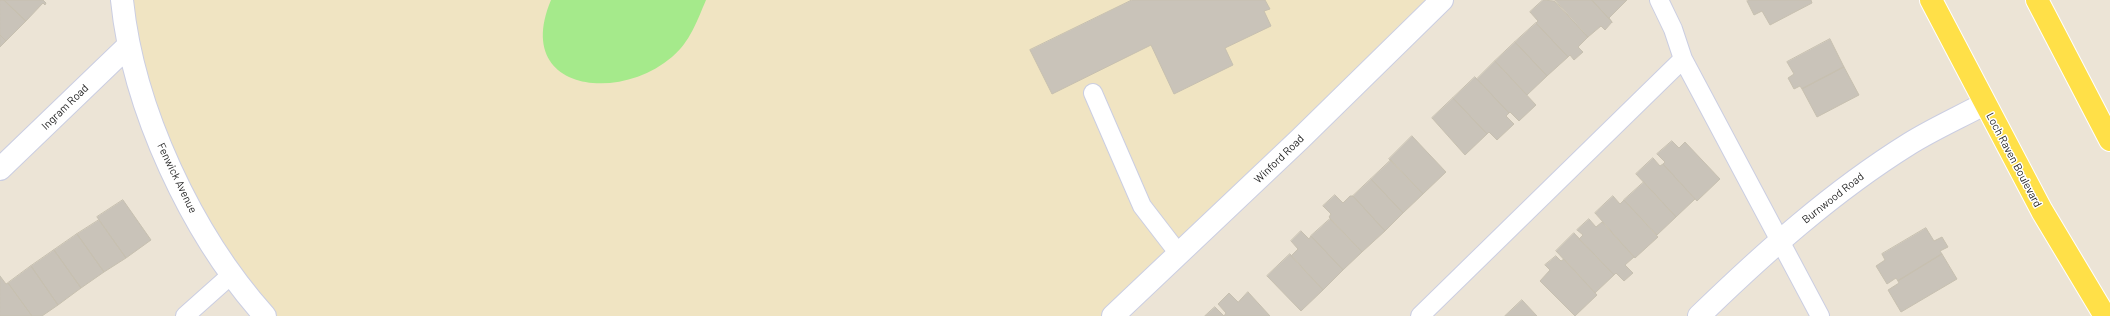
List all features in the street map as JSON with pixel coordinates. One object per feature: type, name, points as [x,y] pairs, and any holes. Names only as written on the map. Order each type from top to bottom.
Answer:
[{"type":"main road","name":"Loch Raven Boulevard","points":[[1931,0],[1984,104],[2042,211],[2105,316]]},
{"type":"main road","points":[[2037,0],[2110,140]]},
{"type":"street","name":"Fenwick Avenue","points":[[122,0],[129,45],[147,113],[166,160],[201,225],[231,275],[265,316]]},
{"type":"street","name":"Winford Road","points":[[1113,316],[1300,139],[1442,0]]},
{"type":"street","name":"Ingram Road","points":[[0,169],[129,45]]},
{"type":"street","name":"Burnwood Road","points":[[1699,316],[1779,241],[1846,186],[1910,143],[1984,104]]},
{"type":"lane","points":[[1659,0],[1674,29],[1683,59],[1711,108],[1779,241],[1820,316]]},
{"type":"lane","points":[[1420,316],[1683,59]]},
{"type":"lane","points":[[1094,93],[1142,206],[1179,254]]},
{"type":"lane","points":[[185,316],[231,275]]},
{"type":"shaded area","points":[[122,0],[1442,0],[1113,316],[269,316],[158,140]]},
{"type":"green space","points":[[551,0],[706,0],[684,45],[672,57],[649,72],[625,81],[600,83],[577,80],[558,70],[546,53],[543,30]]},
{"type":"building","points":[[0,0],[4,0],[26,21],[6,41],[0,35]]},
{"type":"building","points":[[4,0],[43,0],[46,3],[45,5],[43,3],[26,21]]},
{"type":"building","points":[[1132,0],[1265,0],[1270,9],[1264,11],[1271,26],[1225,48],[1233,65],[1174,94],[1151,45],[1052,94],[1030,50]]},
{"type":"building","points":[[1543,0],[1554,1],[1588,37],[1578,47],[1583,52],[1574,60],[1570,55],[1568,57],[1536,23],[1538,21],[1530,12]]},
{"type":"building","points":[[1555,0],[1592,0],[1612,22],[1605,30],[1601,26],[1588,37]]},
{"type":"building","points":[[1592,0],[1627,0],[1609,18],[1612,22]]},
{"type":"building","points":[[1811,0],[1812,3],[1770,25],[1762,11],[1754,15],[1747,1]]},
{"type":"building","points":[[1536,23],[1568,57],[1547,76],[1515,42]]},
{"type":"building","points":[[0,35],[6,41],[0,47]]},
{"type":"building","points":[[1830,39],[1844,67],[1802,89],[1800,86],[1794,89],[1788,78],[1794,74],[1787,62]]},
{"type":"building","points":[[1515,42],[1547,76],[1527,95],[1495,61]]},
{"type":"building","points":[[1495,61],[1536,105],[1519,121],[1510,112],[1509,113],[1477,79]]},
{"type":"building","points":[[1844,67],[1859,95],[1817,117],[1802,89]]},
{"type":"building","points":[[1475,77],[1509,113],[1506,116],[1514,124],[1497,140],[1489,132],[1487,134],[1453,98]]},
{"type":"building","points":[[1453,98],[1487,134],[1465,155],[1432,118]]},
{"type":"building","points":[[1412,136],[1446,172],[1423,194],[1389,159]]},
{"type":"building","points":[[1672,141],[1679,148],[1685,142],[1720,179],[1697,201],[1663,164],[1665,162],[1657,154]]},
{"type":"building","points":[[1653,158],[1660,166],[1663,164],[1695,199],[1676,217],[1636,174]]},
{"type":"building","points":[[1391,160],[1423,194],[1403,213],[1371,179]]},
{"type":"building","points":[[1371,179],[1403,213],[1385,231],[1353,196]]},
{"type":"building","points":[[1644,182],[1676,217],[1657,235],[1624,200]]},
{"type":"building","points":[[1335,195],[1343,203],[1350,196],[1353,196],[1385,231],[1362,252],[1329,217],[1331,214],[1323,206]]},
{"type":"building","points":[[1613,196],[1620,204],[1624,200],[1658,237],[1635,258],[1595,213]]},
{"type":"building","points":[[123,200],[151,240],[126,258],[97,217]]},
{"type":"building","points":[[1330,219],[1362,252],[1343,270],[1311,236]]},
{"type":"building","points":[[1589,219],[1596,227],[1602,222],[1634,257],[1625,265],[1633,273],[1624,281],[1616,273],[1614,275],[1579,239],[1583,235],[1577,230]]},
{"type":"building","points":[[99,220],[126,258],[104,272],[77,234]]},
{"type":"building","points":[[1926,228],[1934,241],[1942,237],[1948,247],[1940,251],[1942,254],[1898,281],[1896,278],[1887,284],[1876,266],[1885,260],[1882,254]]},
{"type":"building","points":[[1301,231],[1309,239],[1311,236],[1343,270],[1323,290],[1291,256],[1298,249],[1291,241]]},
{"type":"building","points":[[1574,233],[1614,275],[1595,293],[1556,251]]},
{"type":"building","points":[[77,234],[104,272],[81,288],[54,250]]},
{"type":"building","points":[[54,250],[81,288],[58,305],[31,266]]},
{"type":"building","points":[[1290,254],[1323,290],[1301,311],[1267,276]]},
{"type":"building","points":[[1942,254],[1957,279],[1901,312],[1888,290],[1899,283],[1898,281]]},
{"type":"building","points":[[1556,256],[1561,261],[1564,259],[1597,295],[1575,316],[1540,281],[1550,270],[1545,265]]},
{"type":"building","points":[[31,266],[58,305],[42,316],[32,316],[8,283]]},
{"type":"building","points":[[0,276],[6,284],[8,283],[32,316],[0,316]]},
{"type":"building","points":[[1248,292],[1270,316],[1224,316],[1226,313],[1218,304],[1229,293],[1238,302]]},
{"type":"building","points":[[1522,300],[1537,316],[1505,316]]},
{"type":"building","points":[[1215,307],[1224,316],[1205,316]]}]
